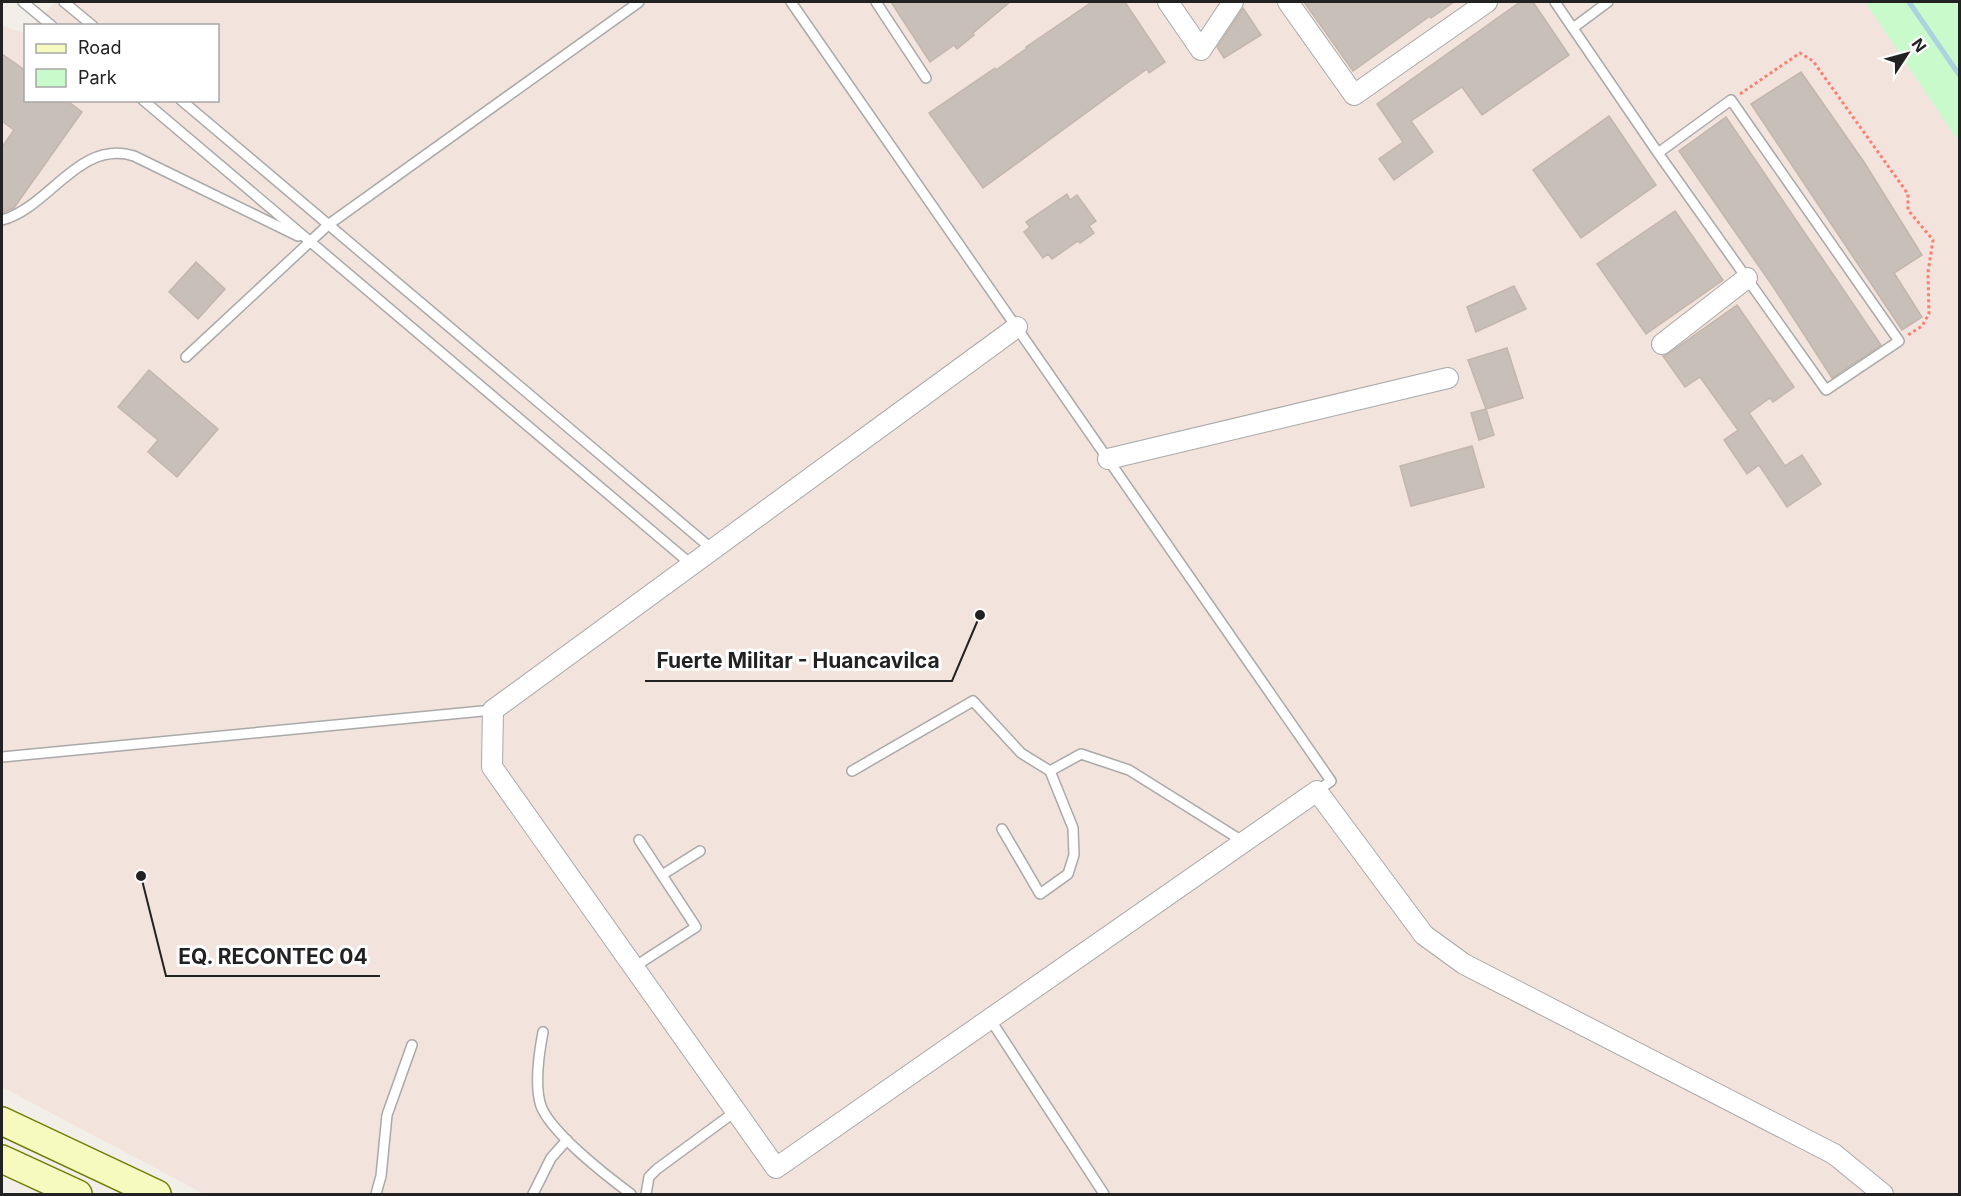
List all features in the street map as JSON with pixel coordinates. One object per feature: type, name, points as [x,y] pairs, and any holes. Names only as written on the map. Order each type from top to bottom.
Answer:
[{"type":"main road","points":[[2,1122],[157,1194]]},
{"type":"main road","points":[[2,1159],[78,1194]]},
{"type":"street","points":[[1168,2],[1201,50],[1233,2]]},
{"type":"street","points":[[1288,2],[1354,95],[1487,2]]},
{"type":"street","points":[[1662,344],[1747,278]]},
{"type":"street","points":[[1017,327],[493,710],[492,766],[776,1168],[1317,791],[1424,935],[1464,964],[1834,1154],[1883,1194]]},
{"type":"street","points":[[1108,459],[1448,378]]},
{"type":"lane","points":[[23,2],[50,24]]},
{"type":"lane","points":[[64,2],[91,24]]},
{"type":"lane","points":[[186,357],[328,225],[639,2]]},
{"type":"lane","points":[[791,2],[1331,781],[1317,791]]},
{"type":"lane","points":[[876,2],[926,78]]},
{"type":"lane","points":[[1555,2],[1658,153],[1826,390],[1899,340],[1731,100],[1658,153]]},
{"type":"lane","points":[[1573,28],[1608,2]]},
{"type":"lane","points":[[145,102],[692,565]]},
{"type":"lane","points":[[183,102],[712,549]]},
{"type":"lane","points":[[2,220],[23,212],[92,158],[104,153],[123,153],[134,156],[310,242]]},
{"type":"lane","points":[[852,771],[973,701],[1021,753],[1050,771],[1073,828],[1074,855],[1068,874],[1040,894],[1002,829]]},
{"type":"lane","points":[[2,757],[493,710]]},
{"type":"lane","points":[[1050,771],[1082,754],[1129,770],[1244,842]]},
{"type":"lane","points":[[634,967],[696,927],[639,840]]},
{"type":"lane","points":[[662,875],[700,850]]},
{"type":"lane","points":[[990,1019],[1104,1194]]},
{"type":"lane","points":[[543,1032],[537,1067],[542,1107],[567,1140],[598,1170],[631,1194]]},
{"type":"lane","points":[[376,1194],[381,1176],[387,1115],[412,1045]]},
{"type":"lane","points":[[646,1194],[650,1177],[657,1170],[736,1111]]},
{"type":"lane","points":[[533,1194],[550,1158],[567,1140]]},
{"type":"path","points":[[1731,100],[1800,53],[1813,61],[1908,194],[1908,210],[1933,240],[1928,272],[1929,314],[1922,326],[1899,340]]},
{"type":"shaded area","points":[[55,2],[1865,2],[1959,142],[1959,1194],[204,1194],[2,1087],[2,26],[24,33],[24,102],[219,102],[219,24],[34,24]]},
{"type":"green space","points":[[1865,2],[1959,2],[1959,142]]},
{"type":"building","points":[[891,2],[1010,2],[957,49],[954,45],[930,62]]},
{"type":"building","points":[[1092,2],[1125,2],[1165,62],[1149,73],[1147,69],[983,188],[929,113],[995,68],[996,70]]},
{"type":"building","points":[[1304,2],[1454,2],[1431,18],[1430,16],[1353,71]]},
{"type":"building","points":[[1520,2],[1533,2],[1569,55],[1482,115],[1462,87],[1411,121],[1433,152],[1394,180],[1379,159],[1403,142],[1377,104]]},
{"type":"building","points":[[1243,8],[1261,35],[1224,58],[1217,47]]},
{"type":"building","points":[[2,54],[24,70],[24,102],[69,102],[82,112],[14,208],[2,213],[2,147],[14,130],[2,121]]},
{"type":"building","points":[[1801,72],[1864,162],[1922,255],[1894,273],[1922,317],[1902,330],[1751,104]]},
{"type":"building","points":[[1609,116],[1656,185],[1581,238],[1533,170]]},
{"type":"building","points":[[1726,117],[1881,345],[1832,378],[1774,288],[1679,151]]},
{"type":"building","points":[[1067,194],[1070,200],[1077,195],[1096,221],[1089,226],[1094,233],[1052,259],[1048,254],[1043,258],[1024,232],[1030,227],[1026,222]]},
{"type":"building","points":[[1675,211],[1723,280],[1646,334],[1597,264]]},
{"type":"building","points":[[196,262],[225,289],[198,319],[169,292]]},
{"type":"building","points":[[1514,286],[1526,309],[1476,332],[1467,307]]},
{"type":"building","points":[[1737,305],[1794,387],[1773,402],[1770,398],[1749,413],[1785,466],[1802,455],[1821,484],[1787,507],[1759,465],[1747,474],[1724,440],[1738,430],[1700,377],[1685,387],[1663,356]]},
{"type":"building","points":[[1507,348],[1523,398],[1486,409],[1468,360]]},
{"type":"building","points":[[149,370],[218,429],[177,477],[148,452],[158,440],[118,407]]},
{"type":"building","points":[[1486,409],[1494,435],[1479,440],[1471,413]]},
{"type":"building","points":[[1472,446],[1484,487],[1411,506],[1400,466]]},
{"type":"waterway","points":[[1909,2],[1960,76]]},
{"type":"place","name":"Fuerte Militar - Huancavilca","points":[[980,615]]},
{"type":"place","name":"EQ. RECONTEC 04","points":[[141,876]]}]
